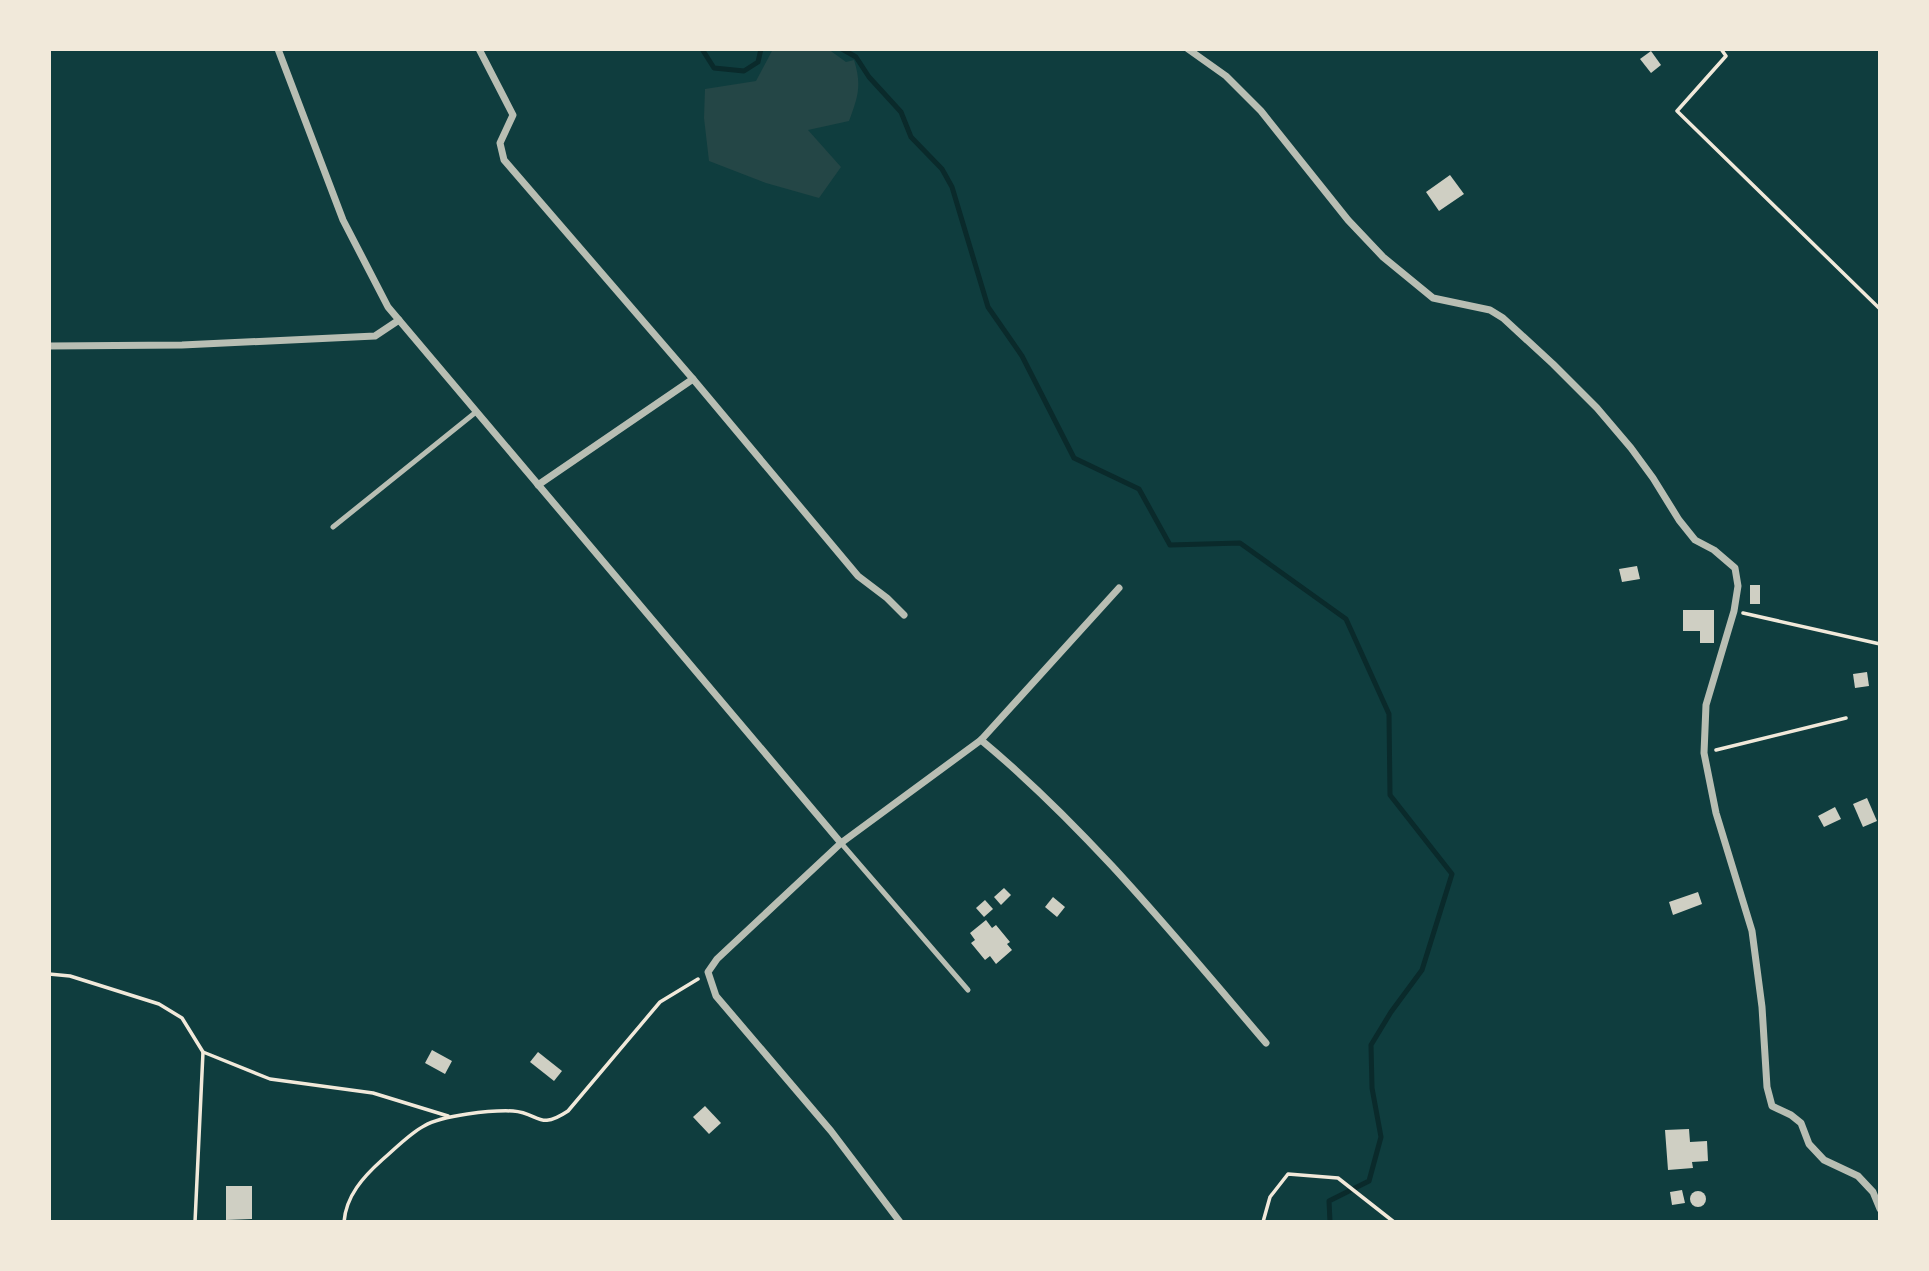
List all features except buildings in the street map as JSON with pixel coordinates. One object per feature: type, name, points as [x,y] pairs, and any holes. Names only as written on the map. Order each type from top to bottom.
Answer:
[{"type":"street","points":[[278,49],[342,220],[388,307],[841,843]]},
{"type":"street","points":[[480,49],[513,114],[500,143],[504,160],[858,576],[904,615]]},
{"type":"street","points":[[1188,49],[1226,76],[1261,111],[1348,220],[1383,257],[1433,298],[1490,310],[1503,318],[1553,364],[1597,408],[1653,478],[1695,540],[1714,550],[1735,568],[1738,586],[1734,611],[1706,705],[1704,753],[1716,813],[1752,931],[1762,1007],[1767,1087],[1772,1106],[1801,1123],[1809,1144],[1824,1160],[1858,1176],[1873,1192],[1880,1209]]},
{"type":"street","points":[[49,346],[182,345],[375,336],[399,320]]},
{"type":"street","points":[[538,485],[693,379]]},
{"type":"street","points":[[900,1222],[831,1131],[716,996],[708,972],[716,959],[841,843],[981,740],[1119,588]]},
{"type":"street","points":[[981,740],[1019,772],[1126,880],[1266,1043]]},
{"type":"lane","points":[[333,527],[476,412]]},
{"type":"lane","points":[[841,843],[968,990]]},
{"type":"path","points":[[1721,49],[1726,56],[1677,111],[1880,309]]},
{"type":"path","points":[[1734,611],[1810,626],[1880,644]]},
{"type":"path","points":[[1704,753],[1846,718]]},
{"type":"path","points":[[344,1222],[345,1209],[362,1178],[424,1126],[449,1116],[515,1111],[542,1121],[555,1119],[568,1111],[660,1002],[708,972]]},
{"type":"path","points":[[49,974],[70,976],[159,1004],[182,1018],[203,1052],[195,1222]]},
{"type":"path","points":[[203,1052],[270,1079],[373,1093],[449,1116]]},
{"type":"path","points":[[1263,1222],[1270,1197],[1288,1174],[1338,1178],[1394,1222]]},
{"type":"shaded area","points":[[773,49],[828,49],[846,62],[854,60],[858,91],[849,121],[808,130],[841,167],[819,198],[766,183],[709,161],[704,118],[705,89],[756,81]]},
{"type":"waterway","points":[[702,49],[714,68],[744,71],[758,62],[761,49]]},
{"type":"waterway","points":[[842,49],[856,57],[869,77],[901,112],[911,137],[942,169],[952,187],[988,307],[1022,356],[1074,458],[1139,489],[1170,545],[1240,543],[1346,619],[1389,714],[1390,795],[1452,874],[1422,970],[1371,1045],[1372,1088],[1381,1137],[1369,1181],[1329,1201],[1330,1222]]}]
